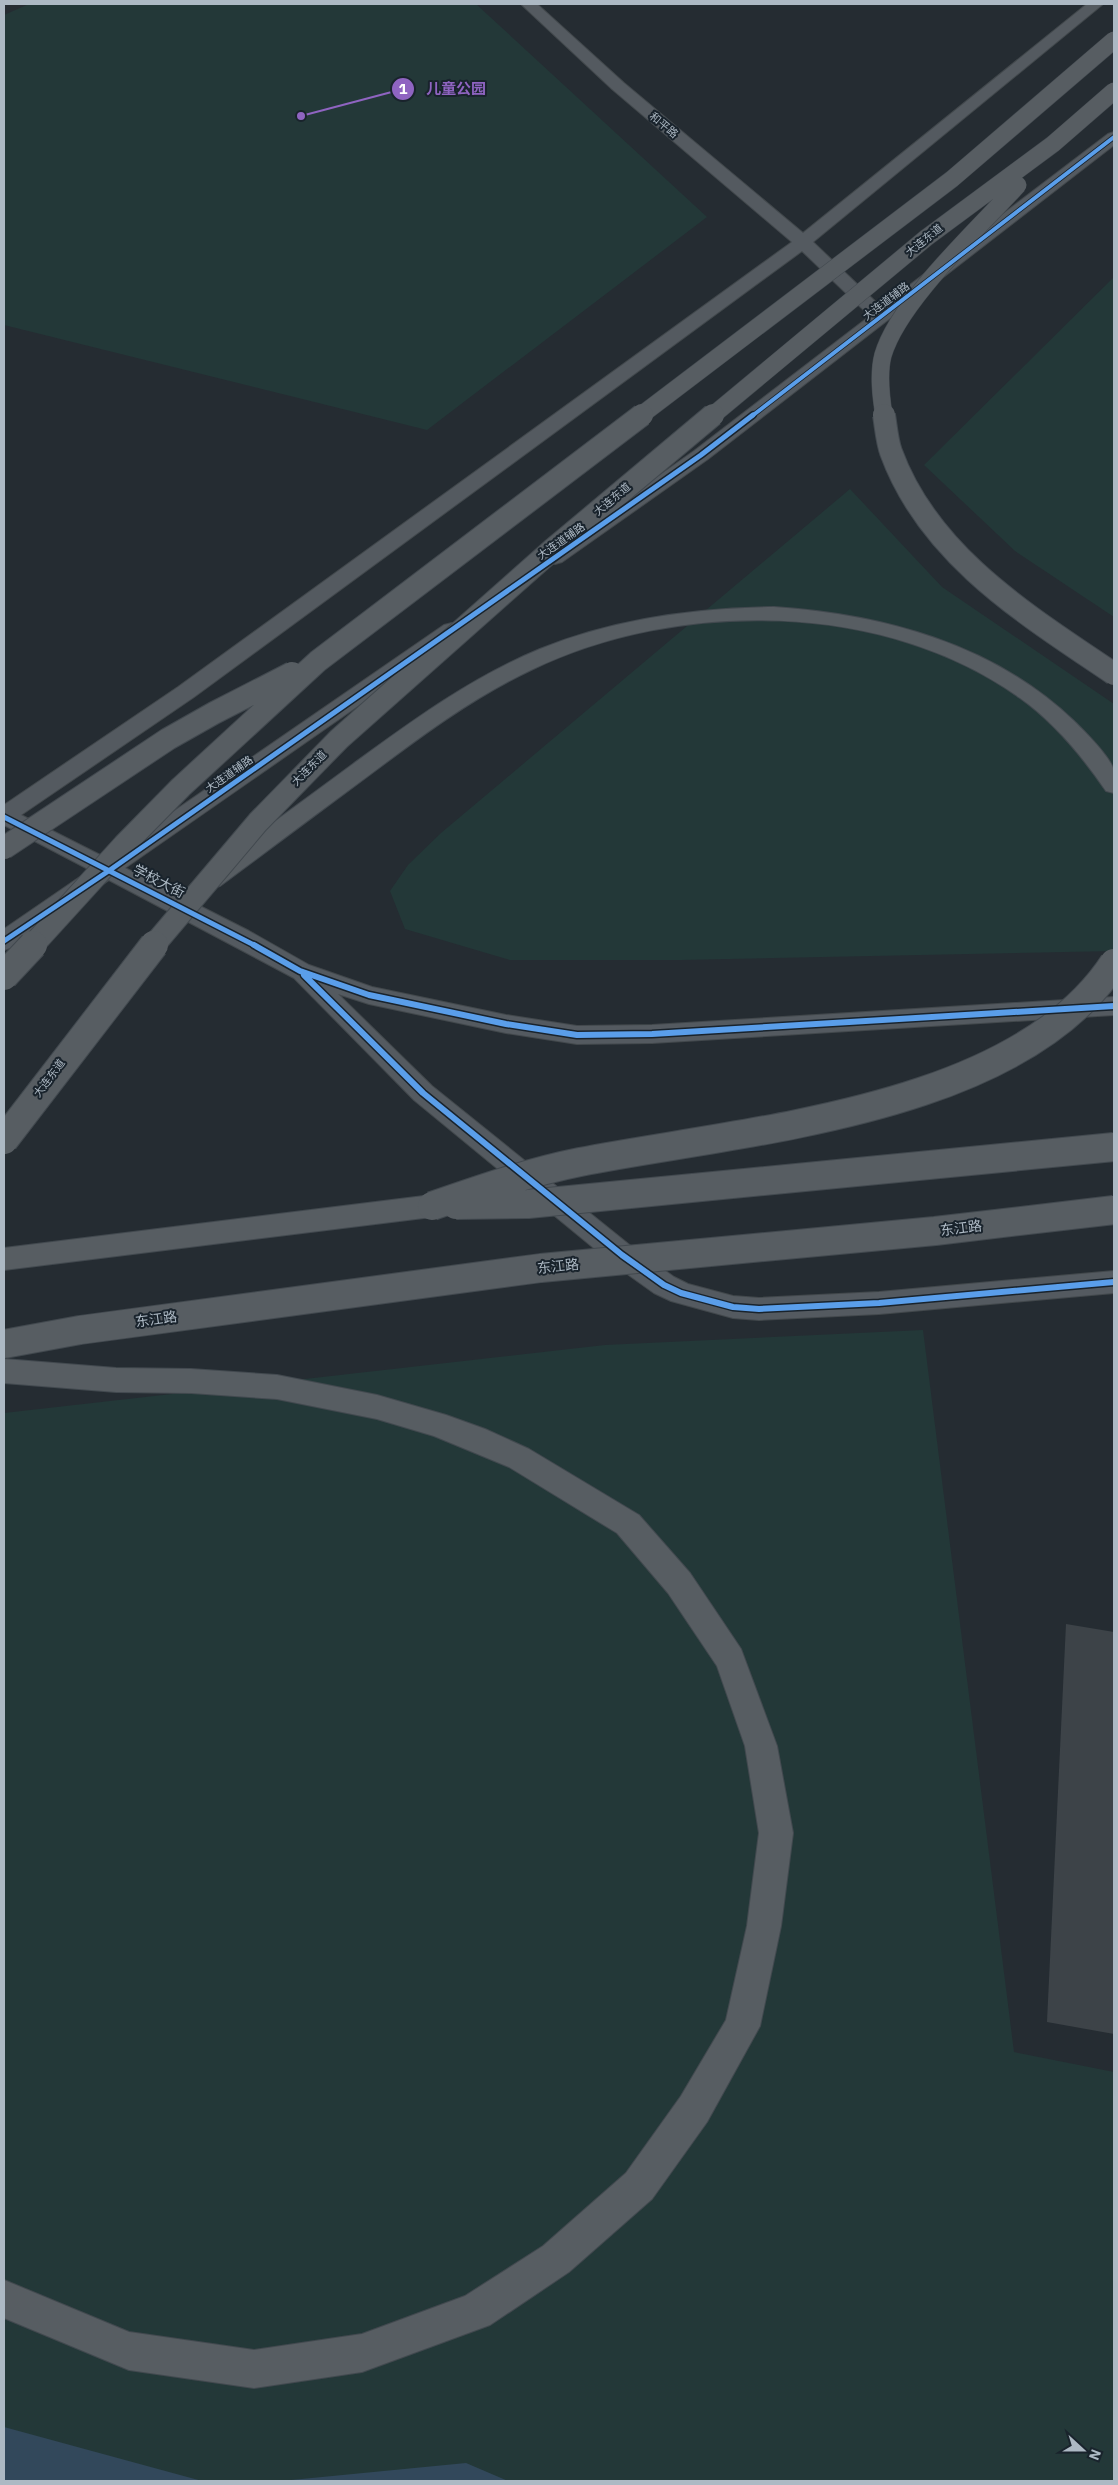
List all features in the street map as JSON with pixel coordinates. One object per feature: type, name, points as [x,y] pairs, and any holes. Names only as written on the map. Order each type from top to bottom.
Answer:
[{"type":"main road","points":[[4,976],[124,845],[175,794],[318,661],[952,178],[1114,40]]},
{"type":"main road","name":"大连东道","points":[[4,1140],[130,972],[292,784],[372,708],[612,499],[926,238],[1053,144],[1114,91]]},
{"type":"main road","points":[[1053,144],[996,208],[966,238],[906,311],[883,355],[880,376],[883,421],[891,456],[908,492],[929,524],[956,556],[994,588],[1114,674]]},
{"type":"main road","points":[[204,886],[450,706],[503,676],[548,654],[597,637],[675,619],[716,614],[777,613],[840,619],[899,633],[955,653],[984,667],[1049,708],[1075,732],[1099,761],[1114,786]]},
{"type":"main road","points":[[4,848],[49,820],[169,738],[230,704],[318,661]]},
{"type":"main road","points":[[432,1206],[512,1178],[537,1172],[580,1162],[821,1120],[869,1108],[920,1092],[963,1076],[1014,1052],[1051,1031],[1088,999],[1106,978],[1114,963]]},
{"type":"main road","points":[[4,1259],[432,1206],[538,1203],[1114,1147]]},
{"type":"main road","name":"东江路","points":[[4,1344],[80,1330],[541,1268],[935,1231],[1114,1210]]},
{"type":"main road","points":[[4,1371],[116,1380],[191,1380],[277,1387],[377,1407],[436,1424],[475,1438],[527,1464],[628,1524],[679,1583],[730,1659],[761,1746],[776,1833],[764,1926],[742,2026],[694,2109],[639,2186],[556,2259],[476,2311],[362,2352],[254,2369],[129,2351],[4,2299]]},
{"type":"street","name":"和平路","points":[[528,4],[618,86],[803,242],[881,317]]},
{"type":"street","points":[[4,816],[186,692],[803,242],[1096,4]]},
{"type":"street","name":"大连道辅路","points":[[4,941],[110,870],[701,455],[1114,137]]},
{"type":"street","name":"学校大街","points":[[4,816],[240,937],[300,971]]},
{"type":"street","points":[[300,971],[370,995],[506,1024],[577,1034],[652,1034],[779,1028],[1114,1006]]},
{"type":"street","points":[[300,971],[423,1093],[622,1255],[664,1286],[681,1293],[733,1307],[759,1310],[879,1303],[1114,1282]]},
{"type":"green space","points":[[29,4],[476,4],[707,217],[427,430],[4,325],[4,15]]},
{"type":"green space","points":[[1114,277],[1114,617],[1015,551],[924,465]]},
{"type":"green space","points":[[850,489],[942,587],[1114,704],[1114,951],[680,960],[510,960],[405,929],[390,891],[408,865],[441,833]]},
{"type":"green space","points":[[923,1330],[1014,2052],[1114,2072],[1114,2481],[4,2481],[4,1413],[605,1345]]},
{"type":"water","points":[[4,2427],[202,2481],[4,2481]]},
{"type":"water","points":[[466,2463],[508,2481],[281,2481]]},
{"type":"building","points":[[1066,1624],[1114,1632],[1114,2034],[1047,2022]]},
{"type":"cycle path","points":[[4,941],[110,870],[701,455],[1114,137]]},
{"type":"cycle path","points":[[4,817],[240,937],[300,971],[369,995],[506,1024],[577,1035],[652,1034],[1114,1006]]},
{"type":"cycle path","points":[[304,975],[423,1093],[622,1255],[664,1285],[681,1293],[733,1307],[759,1309],[879,1303],[1114,1282]]},
{"type":"place","name":"儿童公园","points":[[301,116]]}]
